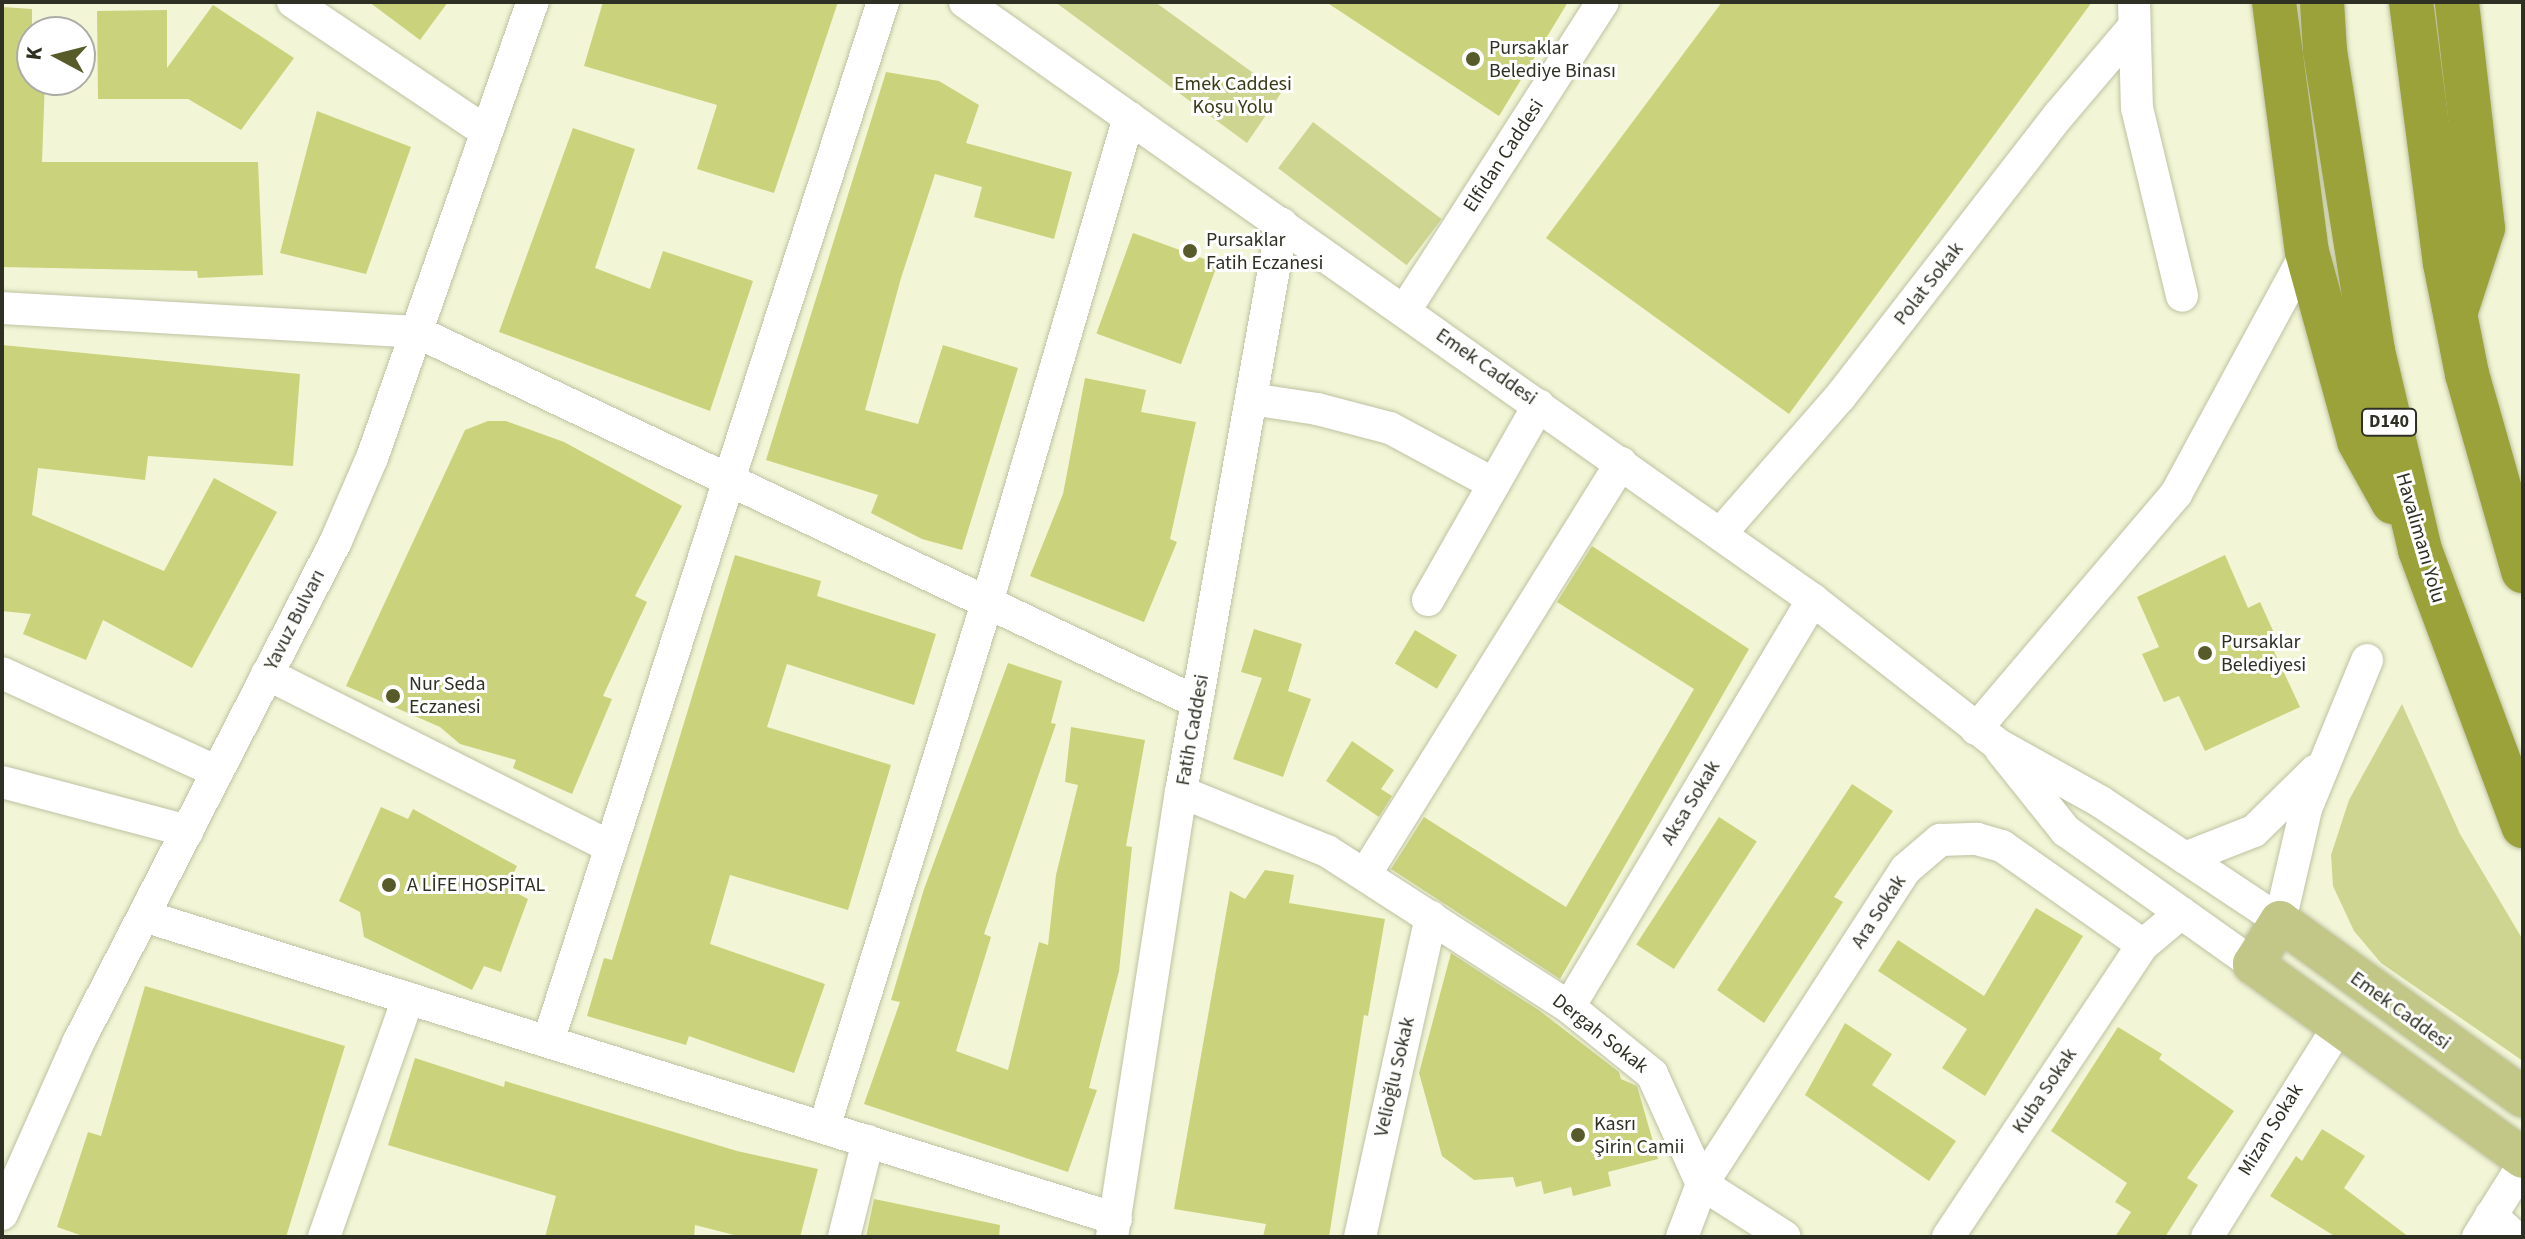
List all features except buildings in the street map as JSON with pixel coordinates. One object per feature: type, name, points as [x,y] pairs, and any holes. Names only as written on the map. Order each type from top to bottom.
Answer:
[{"type":"highway","points":[[2274,2],[2307,252],[2359,441],[2420,550]]},
{"type":"highway","name":"Havalimanı Yolu","points":[[2322,2],[2341,161],[2373,351],[2420,550],[2523,826]]},
{"type":"highway","points":[[2411,2],[2455,313],[2467,374],[2523,571]]},
{"type":"highway","points":[[2455,313],[2483,228],[2457,2]]},
{"type":"main road","points":[[2280,921],[2253,964],[2523,1158]]},
{"type":"main road","name":"Emek Caddesi","points":[[2280,921],[2523,1097]]},
{"type":"street","points":[[293,2],[485,131]]},
{"type":"street","name":"Yavuz Bulvarı","points":[[2,1214],[34,1133],[336,541],[417,332],[485,131],[533,2]]},
{"type":"street","points":[[548,1042],[883,2]]},
{"type":"street","name":"Emek Caddesi","points":[[965,2],[1813,600],[1986,736]]},
{"type":"street","name":"Elfidan Caddesi","points":[[1405,310],[1603,2]]},
{"type":"street","points":[[2133,16],[2137,108],[2182,296]]},
{"type":"street","name":"Polat Sokak","points":[[1720,534],[1840,397],[2133,16]]},
{"type":"street","points":[[824,1128],[987,603],[1129,117]]},
{"type":"street","name":"Fatih Caddesi","points":[[1114,1228],[1181,792],[1282,224]]},
{"type":"street","points":[[1986,736],[2176,494],[2307,252]]},
{"type":"street","points":[[2,308],[417,332],[1197,702]]},
{"type":"street","points":[[1251,399],[1317,409],[1390,428],[1494,484]]},
{"type":"street","points":[[1428,600],[1539,405]]},
{"type":"street","points":[[1366,873],[1621,463]]},
{"type":"street","name":"Aksa Sokak","points":[[1569,1007],[1813,600]]},
{"type":"street","points":[[1986,736],[2101,802],[2280,921],[2296,843],[2322,763],[2367,660]]},
{"type":"street","points":[[2,673],[217,772]]},
{"type":"street","points":[[267,674],[611,847]]},
{"type":"street","points":[[1986,736],[2066,831],[2253,964]]},
{"type":"street","points":[[2185,858],[2254,831],[2322,763]]},
{"type":"street","points":[[2,782],[188,831]]},
{"type":"street","name":"Dergah Sokak","points":[[1181,792],[1327,851],[1366,873],[1569,1007],[1652,1074],[1702,1184]]},
{"type":"street","name":"Ara Sokak","points":[[1682,1237],[1702,1184],[1906,869],[1940,840],[1977,839],[2002,846],[2143,945]]},
{"type":"street","points":[[2143,945],[2181,913]]},
{"type":"street","points":[[144,916],[868,1141],[1114,1228]]},
{"type":"street","name":"Velioğlu Sokak","points":[[1360,1237],[1431,917]]},
{"type":"street","name":"Kuba Sokak","points":[[1948,1237],[2143,945]]},
{"type":"street","points":[[324,1237],[408,998]]},
{"type":"street","name":"Mizan Sokak","points":[[2207,1237],[2339,1026]]},
{"type":"street","points":[[844,1237],[868,1141]]},
{"type":"street","points":[[2515,1237],[2484,1226],[2523,1165]]},
{"type":"street","points":[[1702,1184],[1785,1237]]},
{"type":"green space","name":"Emek Caddesi Koşu Yolu","points":[[1055,2],[1155,2],[1281,93],[1247,143]]},
{"type":"green space","points":[[1313,122],[1442,219],[1407,265],[1278,168]]},
{"type":"green space","points":[[2402,704],[2460,834],[2523,940],[2523,1061],[2381,963],[2354,931],[2333,886],[2331,855],[2349,800]]},
{"type":"place","name":"Pursaklar Belediye Binası","points":[[1473,59]]},
{"type":"place","name":"Pursaklar Fatih Eczanesi","points":[[1190,251]]},
{"type":"place","name":"Pursaklar Belediyesi","points":[[2205,653]]},
{"type":"place","name":"Nur Seda Eczanesi","points":[[393,696]]},
{"type":"place","name":"A LİFE HOSPİTAL","points":[[389,885]]},
{"type":"place","name":"Kasrı Şirin Camii","points":[[1578,1135]]}]
